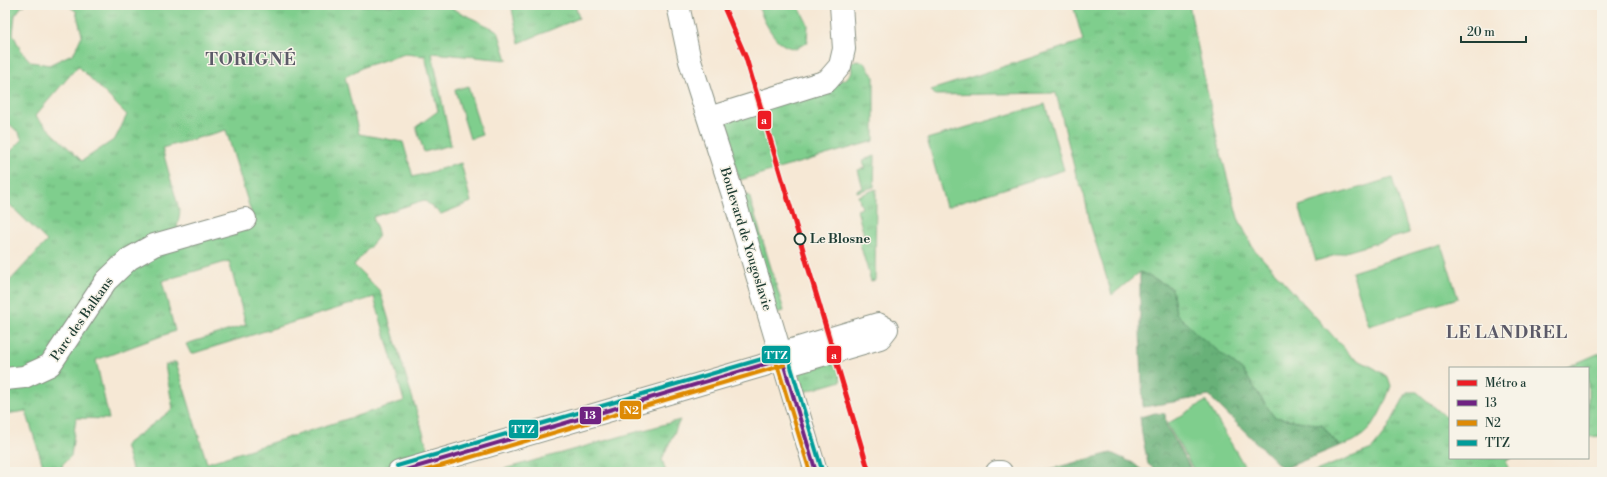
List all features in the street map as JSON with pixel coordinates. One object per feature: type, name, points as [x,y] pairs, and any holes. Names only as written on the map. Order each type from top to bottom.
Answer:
[{"type":"street","name":"Boulevard de Yougoslavie","points":[[678,5],[690,61],[709,118],[816,472]]},
{"type":"street","points":[[709,118],[827,82],[840,66],[844,49],[841,5]]},
{"type":"street","name":"Parc des Balkans","points":[[5,379],[24,377],[50,365],[106,281],[129,259],[154,245],[245,219]]},
{"type":"street","points":[[399,472],[782,359]]},
{"type":"green space","points":[[5,5],[25,5],[22,6],[15,15],[13,34],[21,51],[31,62],[49,65],[74,53],[82,35],[76,11],[67,5],[445,5],[498,31],[507,60],[432,53],[451,145],[424,152],[416,127],[438,111],[425,56],[405,54],[365,66],[345,77],[359,134],[403,142],[413,177],[461,163],[471,202],[441,214],[424,200],[373,217],[379,236],[354,265],[380,291],[435,472],[133,472],[125,445],[173,409],[165,365],[176,362],[207,463],[404,401],[374,297],[191,354],[186,344],[246,325],[229,261],[162,281],[175,331],[96,360],[109,419],[76,418],[71,456],[62,465],[64,472],[45,472],[26,411],[5,414],[5,286],[47,241],[5,200],[5,157],[22,140],[19,133],[5,120]],"holes":[[[78,66],[127,115],[115,139],[82,161],[35,116]],[[226,130],[255,225],[190,244],[177,226],[180,213],[162,148]]]},
{"type":"green space","points":[[519,5],[575,5],[579,18],[519,43],[512,9]]},
{"type":"green space","points":[[758,5],[798,5],[808,25],[807,42],[796,49],[780,42],[768,27]]},
{"type":"green space","points":[[1073,5],[1189,5],[1218,142],[1230,188],[1238,218],[1253,248],[1352,357],[1388,377],[1391,386],[1378,416],[1369,429],[1355,440],[1339,446],[1322,425],[1274,417],[1243,371],[1198,335],[1176,313],[1172,288],[1140,272],[1112,295],[1091,227],[1084,194],[1076,175],[1056,93],[935,95],[931,90],[1083,41]]},
{"type":"green space","points":[[857,60],[864,62],[874,77],[874,141],[740,180],[721,131],[727,115],[846,79],[852,72],[851,62]]},
{"type":"green space","points":[[468,86],[482,135],[470,139],[455,90]]},
{"type":"green space","points":[[1045,104],[1064,170],[946,207],[927,139]]},
{"type":"green space","points":[[875,156],[874,187],[857,192],[857,190],[863,188],[858,170],[865,168],[863,160]]},
{"type":"green space","points":[[1392,178],[1409,233],[1316,261],[1299,206]]},
{"type":"green space","points":[[876,189],[875,280],[871,281],[858,237],[864,235],[857,210],[862,208],[858,196]]},
{"type":"green space","points":[[749,195],[784,311],[776,313],[740,197]]},
{"type":"green space","points":[[1441,244],[1458,298],[1369,326],[1352,272]]},
{"type":"green space","points":[[1140,272],[1172,288],[1176,313],[1198,335],[1243,371],[1274,417],[1322,425],[1339,446],[1283,469],[1209,396],[1143,407],[1140,331]]},
{"type":"green space","points":[[1602,352],[1602,436],[1589,437],[1589,367],[1567,367]]},
{"type":"green space","points":[[835,358],[841,381],[804,392],[799,372]]},
{"type":"green space","points":[[1407,392],[1417,392],[1447,418],[1449,417],[1449,459],[1510,459],[1506,461],[1509,472],[1313,472],[1372,449],[1387,430]]},
{"type":"green space","points":[[1206,401],[1248,472],[1195,472],[1167,424]]},
{"type":"green space","points":[[1155,413],[1165,414],[1166,425],[1193,472],[1158,472],[1148,464],[1140,417]]},
{"type":"green space","points":[[680,420],[662,459],[666,472],[493,472]]},
{"type":"green space","points":[[1111,453],[1133,463],[1144,472],[1039,472]]},
{"type":"metro line","name":"a","points":[[723,5],[746,58],[869,472]]},
{"type":"transit line","name":"TTZ","points":[[397,466],[782,353],[788,357],[822,470]]},
{"type":"transit line","name":"13","points":[[782,359],[816,472]]},
{"type":"transit line","name":"13","points":[[399,472],[782,359]]},
{"type":"transit line","name":"N2","points":[[776,361],[810,472]]},
{"type":"transit line","name":"N2","points":[[420,472],[784,365]]},
{"type":"place","name":"Le Blosne","points":[[800,239]]},
{"type":"district","name":"TORIGNÉ","points":[[251,60]]},
{"type":"district","name":"LE LANDREL","points":[[1507,333]]}]
